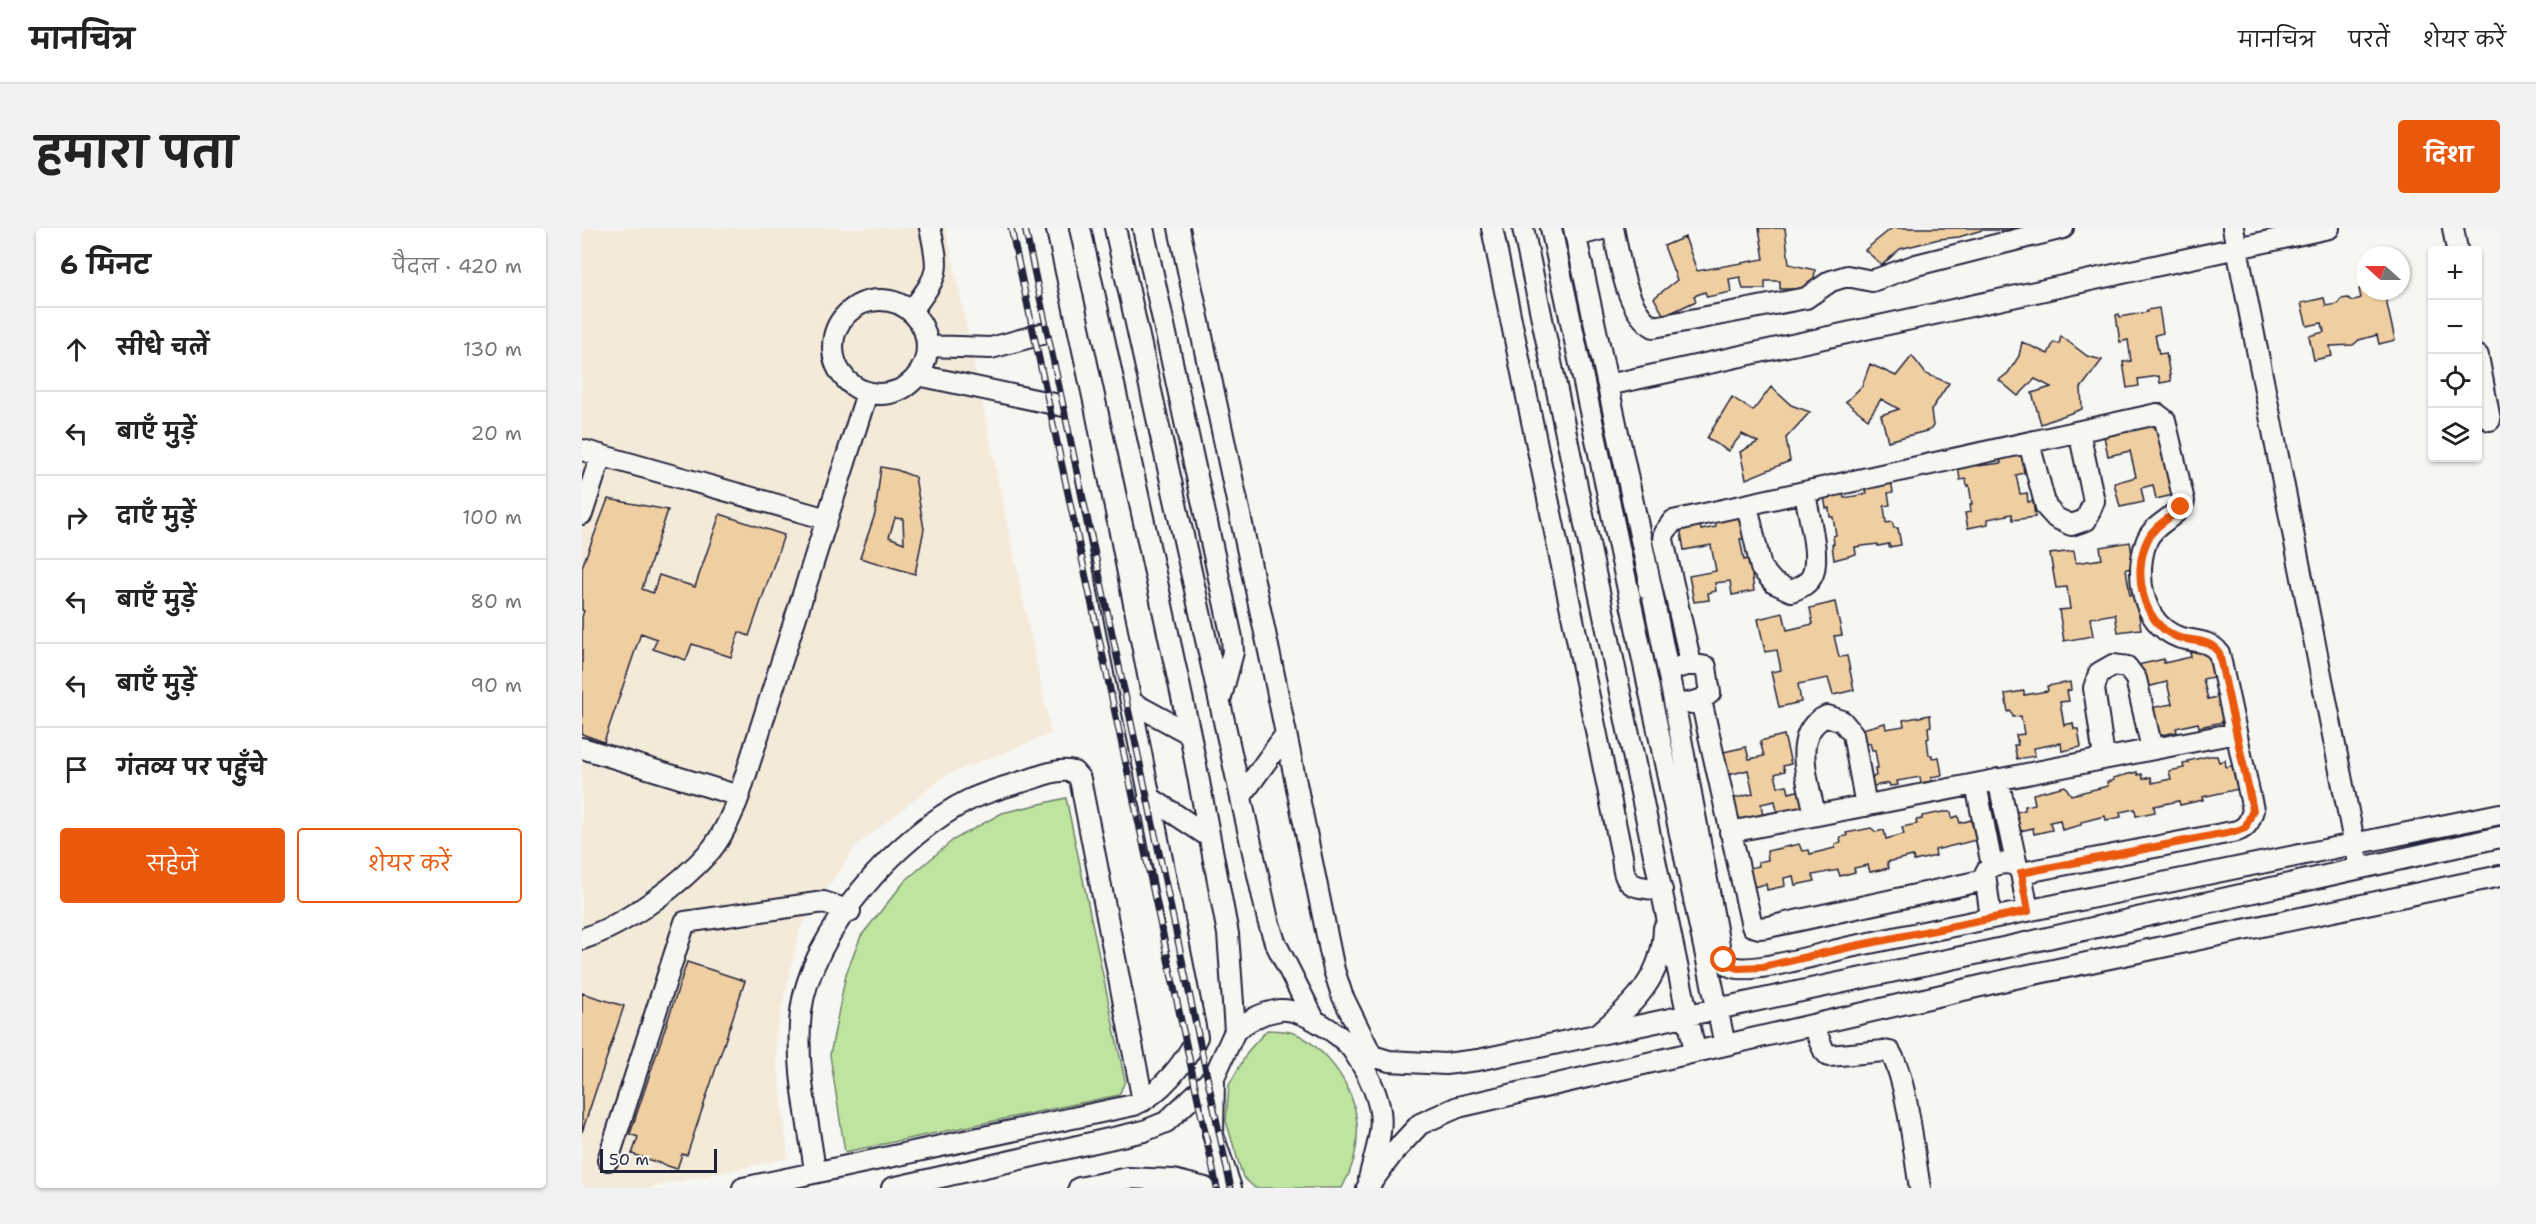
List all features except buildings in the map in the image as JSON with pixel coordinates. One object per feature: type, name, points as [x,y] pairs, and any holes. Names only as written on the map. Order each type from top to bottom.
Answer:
[{"type":"street","points":[[911,312],[936,273],[938,262],[930,228]]},
{"type":"street","points":[[743,1188],[1134,1105],[1143,1101],[1160,1087],[1197,1037],[1073,408],[1034,228]]},
{"type":"street","points":[[892,1188],[1144,1131],[1166,1122],[1214,1077],[1235,1031],[1228,934],[1190,734],[1080,228]]},
{"type":"street","points":[[1115,228],[1275,942],[1313,1017],[1353,1050],[1389,1061],[1444,1064],[1478,1060],[2058,936],[2500,837]]},
{"type":"street","points":[[1143,228],[1232,638],[1233,652],[1221,700]]},
{"type":"street","points":[[1179,228],[1334,970],[1342,995],[1372,1056]]},
{"type":"street","points":[[1492,228],[1622,856],[1623,871],[1626,880],[1632,886],[1663,896]]},
{"type":"street","points":[[1523,228],[1695,1052]]},
{"type":"street","points":[[1551,228],[1725,1045]]},
{"type":"street","points":[[1606,228],[1575,232],[1668,669],[1719,951],[1730,965],[1738,968],[1763,967],[2500,814]]},
{"type":"street","points":[[1613,228],[1635,310],[1647,324],[1654,327],[1806,298],[1831,281],[1847,276],[1872,281],[1916,265],[2063,228]]},
{"type":"street","points":[[2233,228],[2360,869]]},
{"type":"street","points":[[1608,385],[2329,228]]},
{"type":"street","points":[[2453,228],[2456,246]]},
{"type":"street","points":[[873,300],[889,301],[904,306],[911,312],[924,330],[927,346],[925,361],[918,375],[908,385],[895,392],[867,393],[853,386],[841,375],[834,360],[833,344],[837,328],[852,310],[873,300]]},
{"type":"street","points":[[927,346],[991,348],[1056,330]]},
{"type":"street","points":[[918,375],[1073,408]]},
{"type":"street","points":[[2482,377],[2490,420]]},
{"type":"street","points":[[582,939],[618,923],[688,873],[712,848],[728,824],[739,796],[867,393]]},
{"type":"street","points":[[1691,664],[1663,540],[1664,532],[1673,521],[2157,414],[2165,420],[2184,501],[2176,513],[2156,526],[2148,539],[2142,556],[2141,585],[2146,604],[2152,615],[2168,632],[2177,637],[2207,643],[2215,647],[2219,653],[2253,810],[2245,828],[2237,831],[2019,869],[2006,863],[1988,873],[1759,928],[1752,926],[1749,920],[1701,700]]},
{"type":"street","points":[[2028,443],[2046,507],[2056,518],[2072,525],[2086,520],[2094,501],[2079,432]]},
{"type":"street","points":[[582,514],[591,453],[827,519]]},
{"type":"street","points":[[1747,505],[1761,568],[1774,583],[1791,591],[1803,587],[1813,576],[1815,556],[1805,492]]},
{"type":"street","points":[[1648,686],[1649,577]]},
{"type":"street","points":[[1668,669],[1691,664],[1706,667],[1710,693],[1701,700],[1675,706]]},
{"type":"street","points":[[2104,759],[2094,688],[2099,673],[2113,665],[2127,666],[2136,679],[2152,749]]},
{"type":"street","points":[[1131,702],[1190,734]]},
{"type":"street","points":[[1815,815],[1804,754],[1806,735],[1815,721],[1827,716],[1842,721],[1853,734],[1866,806]]},
{"type":"street","points":[[1730,832],[2236,733]]},
{"type":"street","points":[[1242,795],[1286,734]]},
{"type":"street","points":[[582,748],[739,796]]},
{"type":"street","points":[[815,1171],[800,1064],[801,1011],[811,976],[831,933],[858,894],[891,858],[925,829],[968,801],[1057,772],[1074,772],[1080,779],[1143,1101]]},
{"type":"street","points":[[1998,779],[2028,911]]},
{"type":"street","points":[[1976,784],[1988,873],[1991,918]]},
{"type":"street","points":[[1149,797],[1208,836]]},
{"type":"street","points":[[1367,1188],[1393,1153],[1420,1124],[1458,1107],[2014,978],[2500,876]]},
{"type":"street","points":[[1596,1035],[1634,1004],[1654,974],[1664,944],[1663,896]]},
{"type":"street","points":[[608,1160],[685,922],[824,902],[848,910]]},
{"type":"street","points":[[2052,906],[2058,936]]},
{"type":"street","points":[[1763,967],[1770,997]]},
{"type":"street","points":[[1235,1031],[1256,1016],[1282,1010],[1313,1017]]},
{"type":"street","points":[[1813,1024],[1824,1051],[1829,1056],[1890,1052],[1903,1090],[1920,1188]]},
{"type":"street","points":[[1353,1050],[1380,1107],[1381,1126],[1367,1188]]},
{"type":"street","points":[[1214,1077],[1213,1135],[1231,1188]]},
{"type":"street","points":[[1079,1188],[1128,1178],[1204,1188]]},
{"type":"shaded area","points":[[582,228],[946,228],[1051,734],[946,775],[856,846],[800,928],[775,1040],[788,1158],[649,1188],[582,1188]]},
{"type":"green space","points":[[1066,798],[1125,1081],[1119,1095],[845,1152],[830,1055],[846,974],[861,936],[905,881],[953,840],[1002,813]]},
{"type":"green space","points":[[1267,1030],[1290,1032],[1310,1042],[1328,1059],[1348,1088],[1357,1120],[1357,1137],[1350,1171],[1342,1188],[1255,1188],[1243,1177],[1226,1121],[1229,1085],[1249,1050]]},
{"type":"railway","points":[[1011,228],[1217,1188]]},
{"type":"railway","points":[[1025,228],[1231,1188]]},
{"type":"route","points":[[1724,960],[1738,968],[1763,967],[2028,911],[2021,873],[2245,828],[2251,819],[2253,810],[2219,653],[2215,647],[2207,643],[2177,637],[2168,632],[2152,615],[2146,604],[2141,585],[2142,556],[2148,539],[2156,526],[2181,507]]}]
